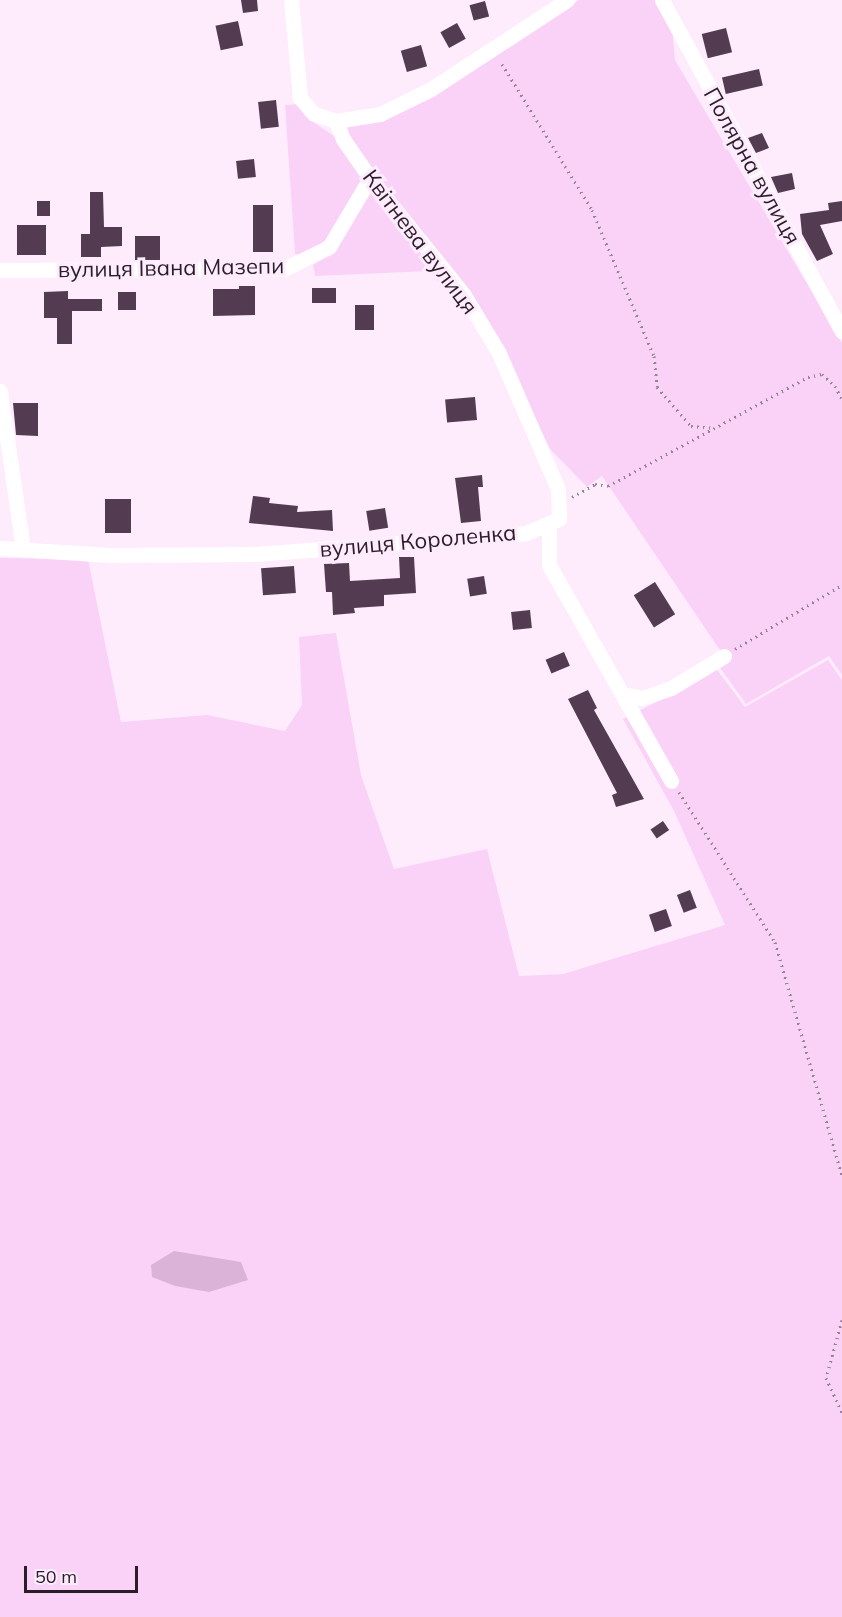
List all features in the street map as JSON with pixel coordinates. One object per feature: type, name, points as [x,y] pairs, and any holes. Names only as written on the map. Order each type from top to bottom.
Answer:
[{"type":"street","points":[[291,0],[300,98],[314,114],[336,121],[380,114],[431,89],[567,0]]},
{"type":"street","name":"Полярна вулиця","points":[[662,0],[842,331]]},
{"type":"street","name":"Квітнева вулиця","points":[[336,121],[343,139],[370,178],[464,295],[499,353],[558,489],[554,522]]},
{"type":"street","name":"вулиця Івана Мазепи","points":[[0,270],[284,269],[329,247],[370,178]]},
{"type":"street","points":[[0,391],[23,548]]},
{"type":"street","name":"вулиця Короленка","points":[[0,548],[110,555],[255,554],[516,534],[554,522],[549,565],[671,781]]},
{"type":"street","points":[[622,694],[642,698],[671,688],[724,656]]},
{"type":"path","points":[[502,64],[592,210],[654,357],[657,387],[691,426],[712,428]]},
{"type":"path","points":[[554,522],[567,501],[595,484],[608,486],[808,377],[822,374],[835,386],[842,399]]},
{"type":"path","points":[[724,656],[842,585]]},
{"type":"path","points":[[671,781],[775,942],[842,1176]]},
{"type":"path","points":[[842,1320],[826,1378],[842,1412]]},
{"type":"shaded area","points":[[579,0],[659,0],[672,26],[675,60],[842,343],[842,675],[829,656],[746,704],[718,665],[726,659],[602,476],[587,487],[550,449],[506,358],[348,137],[346,129],[351,123],[440,91],[510,41]]},
{"type":"shaded area","points":[[300,104],[306,117],[334,136],[366,177],[335,232],[306,256],[295,254],[285,105]]},
{"type":"shaded area","points":[[371,190],[443,276],[438,281],[429,271],[315,276],[313,265],[328,255]]},
{"type":"shaded area","points":[[0,558],[88,559],[121,722],[207,715],[285,731],[302,705],[299,637],[336,633],[361,775],[394,869],[487,849],[519,976],[563,974],[725,925],[674,811],[623,719],[680,690],[715,667],[745,707],[828,660],[842,680],[842,1617],[0,1617]],"holes":[[[174,1252],[215,1260],[241,1262],[152,1265]]]},
{"type":"shaded area","points":[[174,1251],[241,1262],[248,1280],[209,1292],[175,1286],[152,1277],[151,1265]]},
{"type":"building","points":[[241,0],[257,0],[258,11],[243,13]]},
{"type":"building","points":[[485,1],[489,16],[474,21],[470,5]]},
{"type":"building","points":[[238,21],[243,45],[221,50],[216,26]]},
{"type":"building","points":[[457,23],[466,39],[449,48],[440,32]]},
{"type":"building","points":[[726,28],[732,52],[708,58],[702,34]]},
{"type":"building","points":[[421,45],[427,66],[407,72],[401,51]]},
{"type":"building","points":[[759,69],[763,86],[726,94],[722,78]]},
{"type":"building","points":[[276,100],[279,127],[261,129],[258,102]]},
{"type":"building","points":[[762,133],[769,148],[756,153],[748,138]]},
{"type":"building","points":[[254,159],[256,177],[238,179],[236,161]]},
{"type":"building","points":[[792,173],[795,189],[778,193],[771,177]]},
{"type":"building","points":[[90,192],[103,192],[104,227],[122,227],[122,246],[101,247],[101,257],[81,257],[81,234],[90,234]]},
{"type":"building","points":[[37,201],[50,201],[50,216],[37,216]]},
{"type":"building","points":[[842,201],[842,221],[820,225],[833,254],[817,261],[802,234],[800,214],[829,210],[828,203]]},
{"type":"building","points":[[253,205],[273,205],[273,252],[253,252]]},
{"type":"building","points":[[17,225],[46,225],[46,255],[17,255]]},
{"type":"building","points":[[135,236],[160,236],[160,260],[135,260]]},
{"type":"building","points":[[239,286],[255,286],[255,315],[213,316],[213,289],[239,289]]},
{"type":"building","points":[[312,288],[336,288],[336,303],[312,303]]},
{"type":"building","points":[[68,291],[68,299],[102,299],[102,311],[72,311],[72,344],[57,344],[57,318],[44,318],[44,292]]},
{"type":"building","points":[[118,292],[136,292],[136,310],[118,310]]},
{"type":"building","points":[[355,305],[374,305],[374,330],[355,330]]},
{"type":"building","points":[[475,397],[477,420],[447,423],[445,400]]},
{"type":"building","points":[[13,403],[38,403],[38,436],[16,435]]},
{"type":"building","points":[[482,475],[483,487],[478,487],[481,521],[461,523],[455,478]]},
{"type":"building","points":[[253,496],[270,498],[269,503],[298,506],[297,512],[332,510],[333,531],[249,523]]},
{"type":"building","points":[[105,499],[131,499],[131,533],[105,533]]},
{"type":"building","points":[[385,508],[388,528],[369,531],[366,511]]},
{"type":"building","points":[[399,557],[414,557],[416,593],[384,595],[384,606],[354,608],[355,613],[333,615],[332,592],[326,592],[324,564],[349,563],[350,581],[400,578]]},
{"type":"building","points":[[294,566],[296,593],[263,595],[261,568]]},
{"type":"building","points":[[484,576],[487,594],[470,596],[467,579]]},
{"type":"building","points":[[655,582],[675,614],[654,627],[634,595]]},
{"type":"building","points":[[530,610],[532,628],[513,630],[511,612]]},
{"type":"building","points":[[564,652],[570,666],[551,674],[546,660]]},
{"type":"building","points":[[588,690],[597,708],[594,710],[644,799],[616,807],[612,795],[617,793],[568,699]]},
{"type":"building","points":[[663,821],[669,830],[657,839],[651,829]]},
{"type":"building","points":[[690,890],[697,908],[684,913],[677,895]]},
{"type":"building","points":[[666,909],[672,926],[655,932],[649,915]]}]
